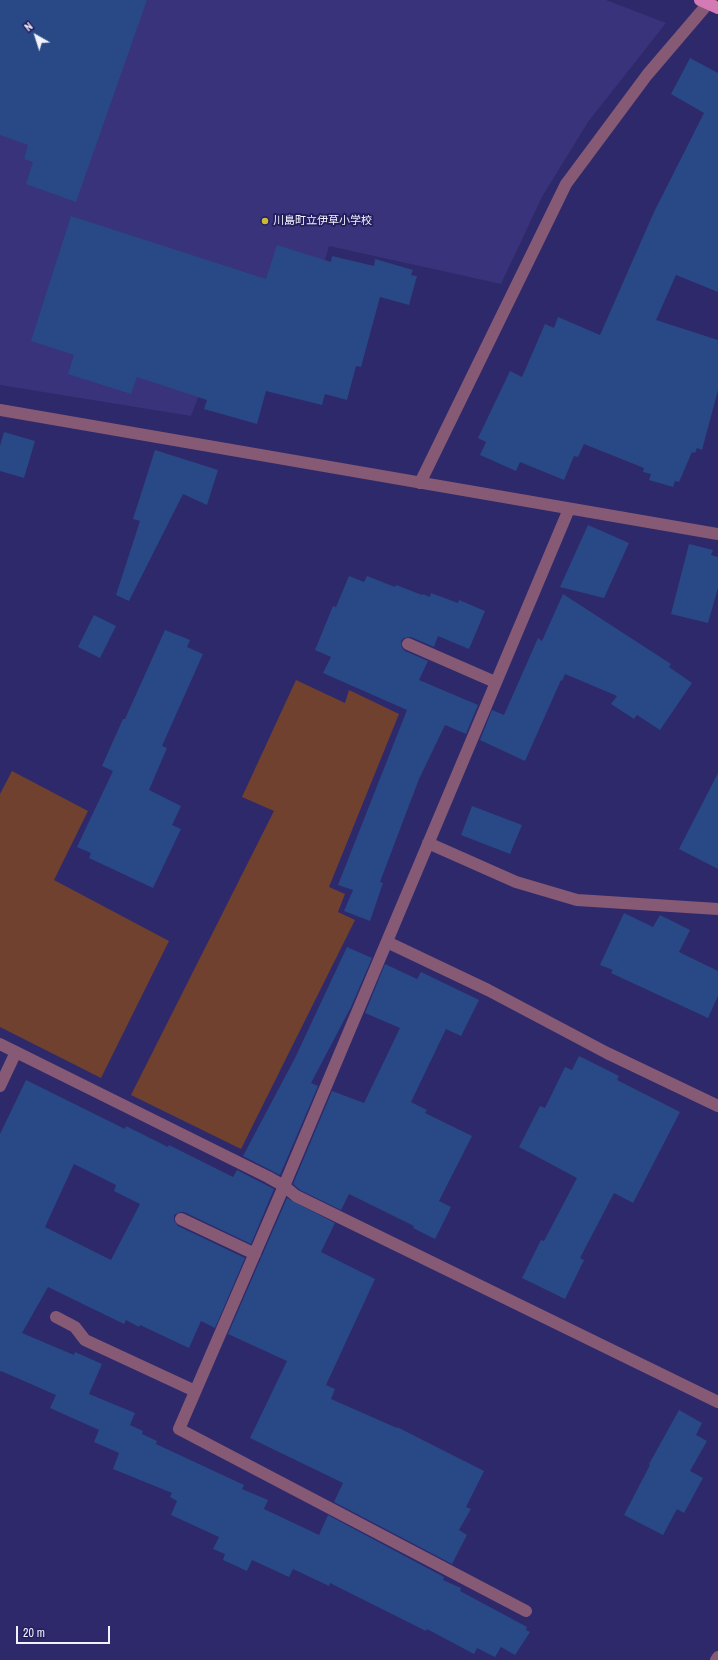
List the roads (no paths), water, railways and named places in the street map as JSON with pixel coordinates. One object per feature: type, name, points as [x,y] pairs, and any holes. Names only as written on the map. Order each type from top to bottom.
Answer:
[{"type":"street","points":[[420,483],[566,184],[648,75],[709,3]]},
{"type":"street","points":[[0,410],[718,534]]},
{"type":"street","points":[[526,1611],[179,1429],[284,1186],[569,509]]},
{"type":"street","points":[[408,644],[495,682]]},
{"type":"street","points":[[428,843],[516,882],[577,900],[718,909]]},
{"type":"street","points":[[387,942],[488,990],[607,1053],[718,1106]]},
{"type":"street","points":[[0,1044],[284,1186],[296,1196],[718,1402]]},
{"type":"street","points":[[0,1086],[16,1052]]},
{"type":"street","points":[[181,1219],[255,1254]]},
{"type":"street","points":[[56,1317],[75,1327],[85,1340],[195,1391]]},
{"type":"place","name":"川島町立伊草小学校","points":[[265,221]]}]
